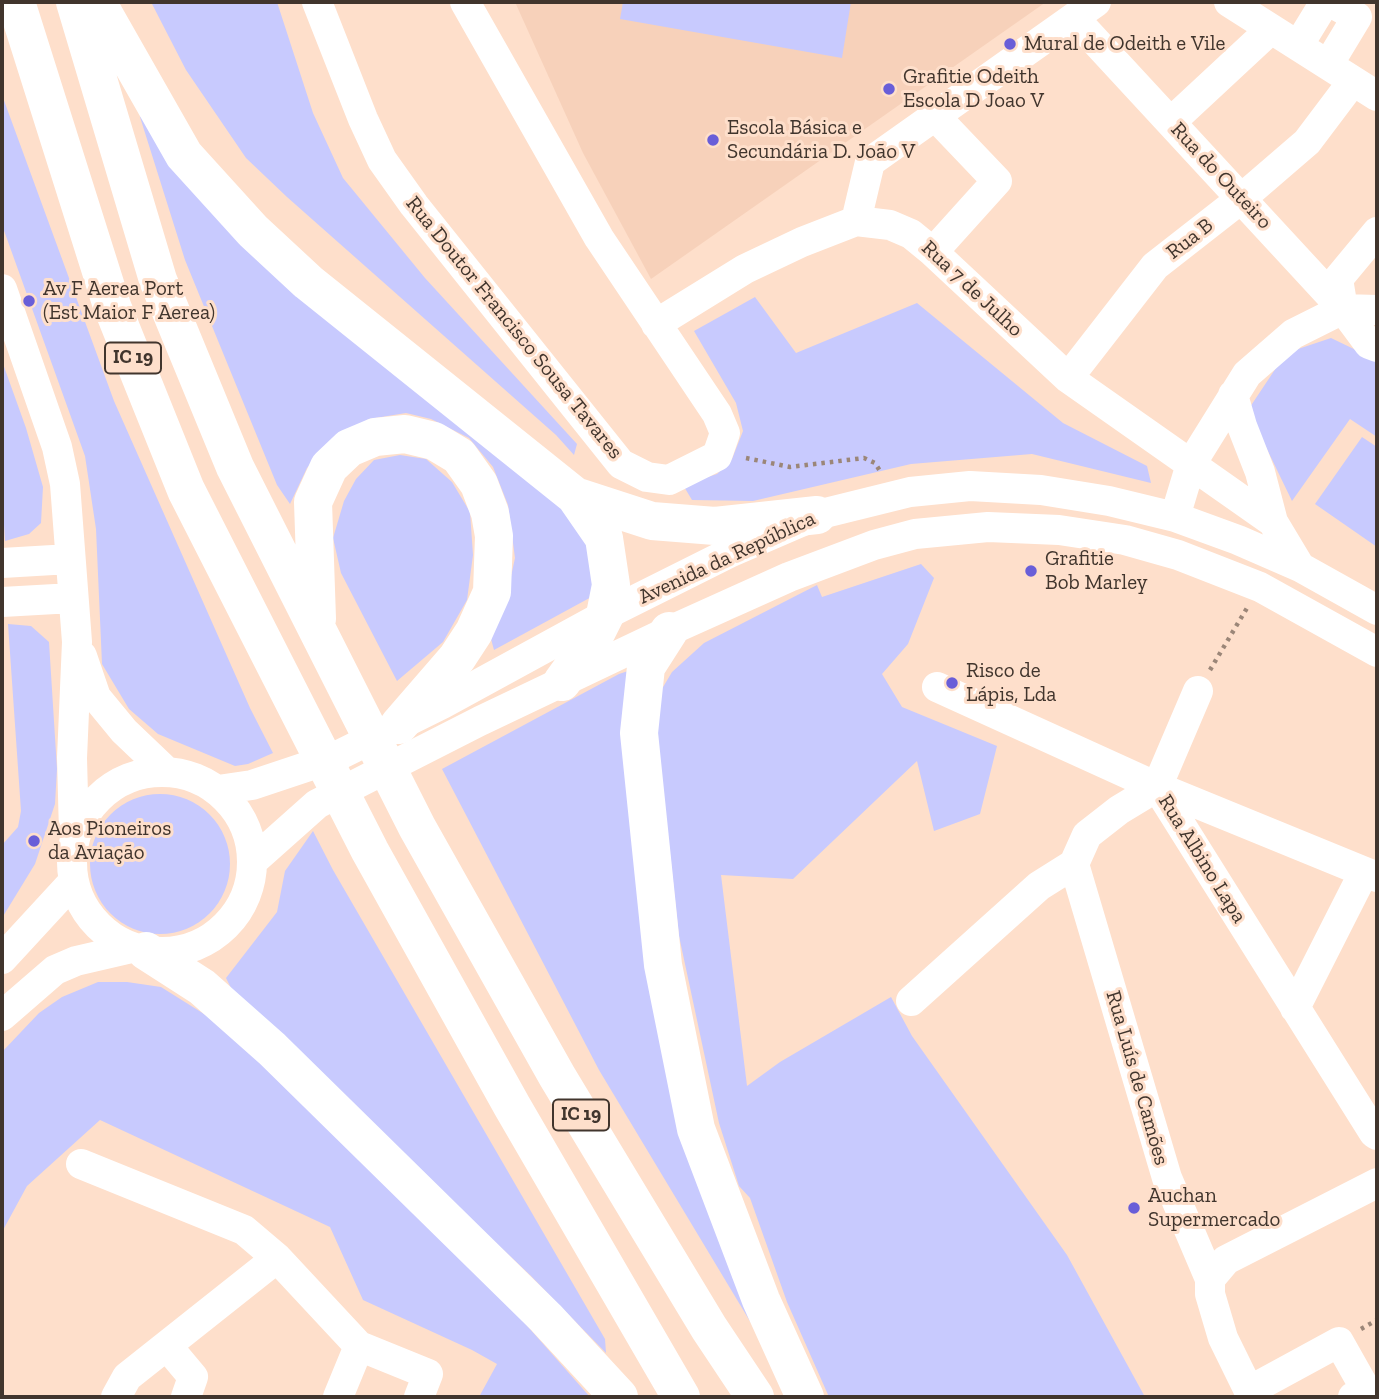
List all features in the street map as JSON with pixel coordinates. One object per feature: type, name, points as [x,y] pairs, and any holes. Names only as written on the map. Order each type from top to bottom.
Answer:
[{"type":"highway","name":"IC 19","points":[[16,2],[117,318],[186,490],[370,851],[512,1105],[681,1397]]},
{"type":"highway","name":"IC 19","points":[[75,2],[158,280],[235,467],[417,827],[557,1076],[709,1328],[755,1397]]},
{"type":"highway","points":[[97,2],[184,155],[253,231],[308,282],[575,496],[604,538],[611,585],[605,615],[593,639],[562,682]]},
{"type":"highway","points":[[318,632],[313,502],[329,467],[349,448],[375,437],[405,434],[434,441],[459,456],[479,484],[490,513],[494,536],[492,592],[474,632],[457,658],[399,725]]},
{"type":"highway","points":[[575,496],[652,521],[715,526],[817,515]]},
{"type":"highway","points":[[669,631],[646,667],[639,733],[663,965],[696,1129],[761,1300],[805,1397]]},
{"type":"highway","points":[[139,949],[202,987],[272,1049],[547,1318],[619,1397]]},
{"type":"street","name":"Rua Doutor Francisco Sousa Tavares","points":[[317,2],[382,160],[414,205],[621,464],[647,477],[669,480],[717,456],[723,437]]},
{"type":"street","points":[[465,2],[599,238],[717,414],[725,433],[723,437]]},
{"type":"street","points":[[1229,2],[1353,81]]},
{"type":"street","points":[[1298,46],[1328,2]]},
{"type":"street","name":"Rua B","points":[[1068,378],[1154,266],[1242,198],[1307,142],[1353,81],[1357,17],[1328,2]]},
{"type":"street","points":[[856,221],[870,162],[1085,10]]},
{"type":"street","name":"Rua do Outeiro","points":[[1085,10],[1171,122],[1343,309],[1369,344],[1377,347]]},
{"type":"street","points":[[1171,122],[1271,29]]},
{"type":"street","points":[[933,251],[997,181],[935,116]]},
{"type":"street","name":"Rua 7 de Julho","points":[[656,324],[745,270],[802,242],[856,221],[890,225],[911,234],[933,251],[1068,378],[1273,522]]},
{"type":"street","points":[[1343,309],[1338,279],[1377,232]]},
{"type":"street","points":[[2,289],[57,447],[65,484],[77,642],[72,758],[74,837],[71,867],[81,904],[94,922],[112,937],[139,949],[172,953],[198,946],[221,932],[238,912],[249,887],[253,861],[248,834],[237,810],[218,790],[194,776],[166,771],[136,774],[108,788],[87,810],[74,837]]},
{"type":"street","points":[[1175,517],[1191,464],[1247,374],[1293,334],[1343,309],[1377,310]]},
{"type":"street","points":[[1233,395],[1260,472],[1273,522],[1300,567]]},
{"type":"street","name":"Avenida da República","points":[[218,790],[252,785],[333,758],[729,552],[817,515],[910,492],[970,486],[1041,490],[1109,501],[1175,517],[1300,567],[1377,610]]},
{"type":"street","name":"Avenida da República","points":[[253,861],[317,804],[562,682],[789,577],[874,545],[915,534],[970,527],[1059,530],[1125,540],[1178,555],[1260,587],[1377,652]]},
{"type":"street","points":[[2,563],[71,559]]},
{"type":"street","points":[[2,602],[73,598]]},
{"type":"street","points":[[77,642],[96,697],[124,731],[166,771]]},
{"type":"street","name":"Rua Albino Lapa","points":[[937,687],[1157,787],[1377,1135]]},
{"type":"street","points":[[911,1001],[1039,886],[1074,864],[1087,835],[1119,810],[1157,787],[1198,691]]},
{"type":"street","points":[[1157,787],[1371,874],[1295,1008]]},
{"type":"street","name":"Rua Luís de Camões","points":[[1074,864],[1167,1178],[1210,1279],[1210,1294],[1223,1338],[1250,1394]]},
{"type":"street","points":[[2,959],[73,882]]},
{"type":"street","points":[[2,1016],[55,970],[76,961],[139,949]]},
{"type":"street","points":[[81,1164],[244,1230],[277,1258],[359,1346],[428,1374],[419,1397]]},
{"type":"street","points":[[1210,1279],[1226,1260],[1377,1183]]},
{"type":"street","points":[[116,1397],[127,1377],[277,1258]]},
{"type":"street","points":[[1250,1394],[1339,1342],[1366,1391],[1353,1397]]},
{"type":"street","points":[[167,1346],[193,1377],[186,1397]]},
{"type":"street","points":[[338,1397],[359,1346]]},
{"type":"path","points":[[723,437],[742,457],[762,463],[789,467],[864,458],[875,463],[883,478]]},
{"type":"path","points":[[1198,691],[1260,587]]},
{"type":"shaded area","points":[[151,2],[277,2],[313,113],[343,178],[425,278],[577,444],[574,455],[556,435],[246,158],[186,70]]},
{"type":"shaded area","name":"Escola Básica e Secundária D. João V","points":[[515,2],[1046,2],[651,279],[583,153]]},
{"type":"shaded area","points":[[623,2],[851,2],[842,58],[620,19]]},
{"type":"shaded area","points":[[2,95],[114,401],[250,708],[273,753],[248,764],[235,766],[158,734],[129,709],[102,664],[96,529],[85,456],[2,225]]},
{"type":"shaded area","points":[[145,113],[559,499],[594,542],[595,595],[494,650],[491,639],[505,604],[515,558],[508,505],[493,467],[469,438],[431,419],[406,413],[369,419],[333,438],[307,468],[290,504],[277,485],[185,260],[140,117]]},
{"type":"shaded area","points":[[755,297],[796,353],[917,303],[1063,423],[1147,466],[1151,483],[1032,454],[911,464],[753,501],[692,500],[683,485],[717,474],[732,459],[743,431],[736,403],[694,331]]},
{"type":"shaded area","points":[[1377,326],[1377,437],[1350,419],[1292,501],[1248,410],[1286,353],[1331,338],[1358,351]]},
{"type":"shaded area","points":[[2,361],[43,487],[41,523],[29,534],[5,541],[2,492]]},
{"type":"shaded area","points":[[1362,437],[1377,447],[1377,547],[1315,504]]},
{"type":"shaded area","points":[[400,455],[426,459],[452,482],[470,512],[473,555],[467,600],[443,642],[397,681],[341,573],[333,538],[344,501],[356,479],[374,460]]},
{"type":"shaded area","points":[[921,564],[934,578],[908,644],[882,674],[902,707],[997,746],[980,814],[934,831],[917,761],[793,879],[721,875],[747,1086],[780,1062],[891,997],[912,1036],[1067,1255],[1145,1397],[829,1397],[787,1302],[750,1198],[739,1186],[719,1123],[679,936],[657,735],[656,699],[672,672],[704,643],[817,585],[822,597]]},
{"type":"shaded area","points":[[8,624],[31,626],[49,642],[57,769],[55,804],[35,864],[2,918],[2,845],[18,827],[21,811]]},
{"type":"shaded area","points":[[631,670],[628,693],[751,1323],[599,1070],[442,769]]},
{"type":"shaded area","points":[[160,794],[187,799],[210,814],[225,837],[230,864],[225,891],[210,914],[187,929],[160,934],[133,929],[110,914],[95,891],[90,864],[95,837],[110,814],[133,799]]},
{"type":"shaded area","points":[[313,831],[605,1339],[606,1353],[530,1275],[235,996],[226,978],[277,912],[285,871]]},
{"type":"shaded area","points":[[98,982],[127,982],[161,987],[228,1029],[470,1261],[590,1397],[479,1397],[497,1364],[363,1300],[330,1227],[100,1120],[27,1186],[2,1232],[2,1052],[39,1013],[62,997]]},
{"type":"place","name":"Mural de Odeith e Vile","points":[[1010,44]]},
{"type":"place","name":"Grafitie Odeith Escola D Joao V","points":[[889,89]]},
{"type":"place","name":"Escola Básica e Secundária D. João V","points":[[713,140]]},
{"type":"place","name":"Av F Aerea Port (Est Maior F Aerea)","points":[[29,301]]},
{"type":"place","name":"Grafitie Bob Marley","points":[[1031,571]]},
{"type":"place","name":"Risco de Lápis, Lda","points":[[952,683]]},
{"type":"place","name":"Aos Pioneiros da Aviação","points":[[34,841]]},
{"type":"place","name":"Auchan Supermercado","points":[[1134,1208]]}]
